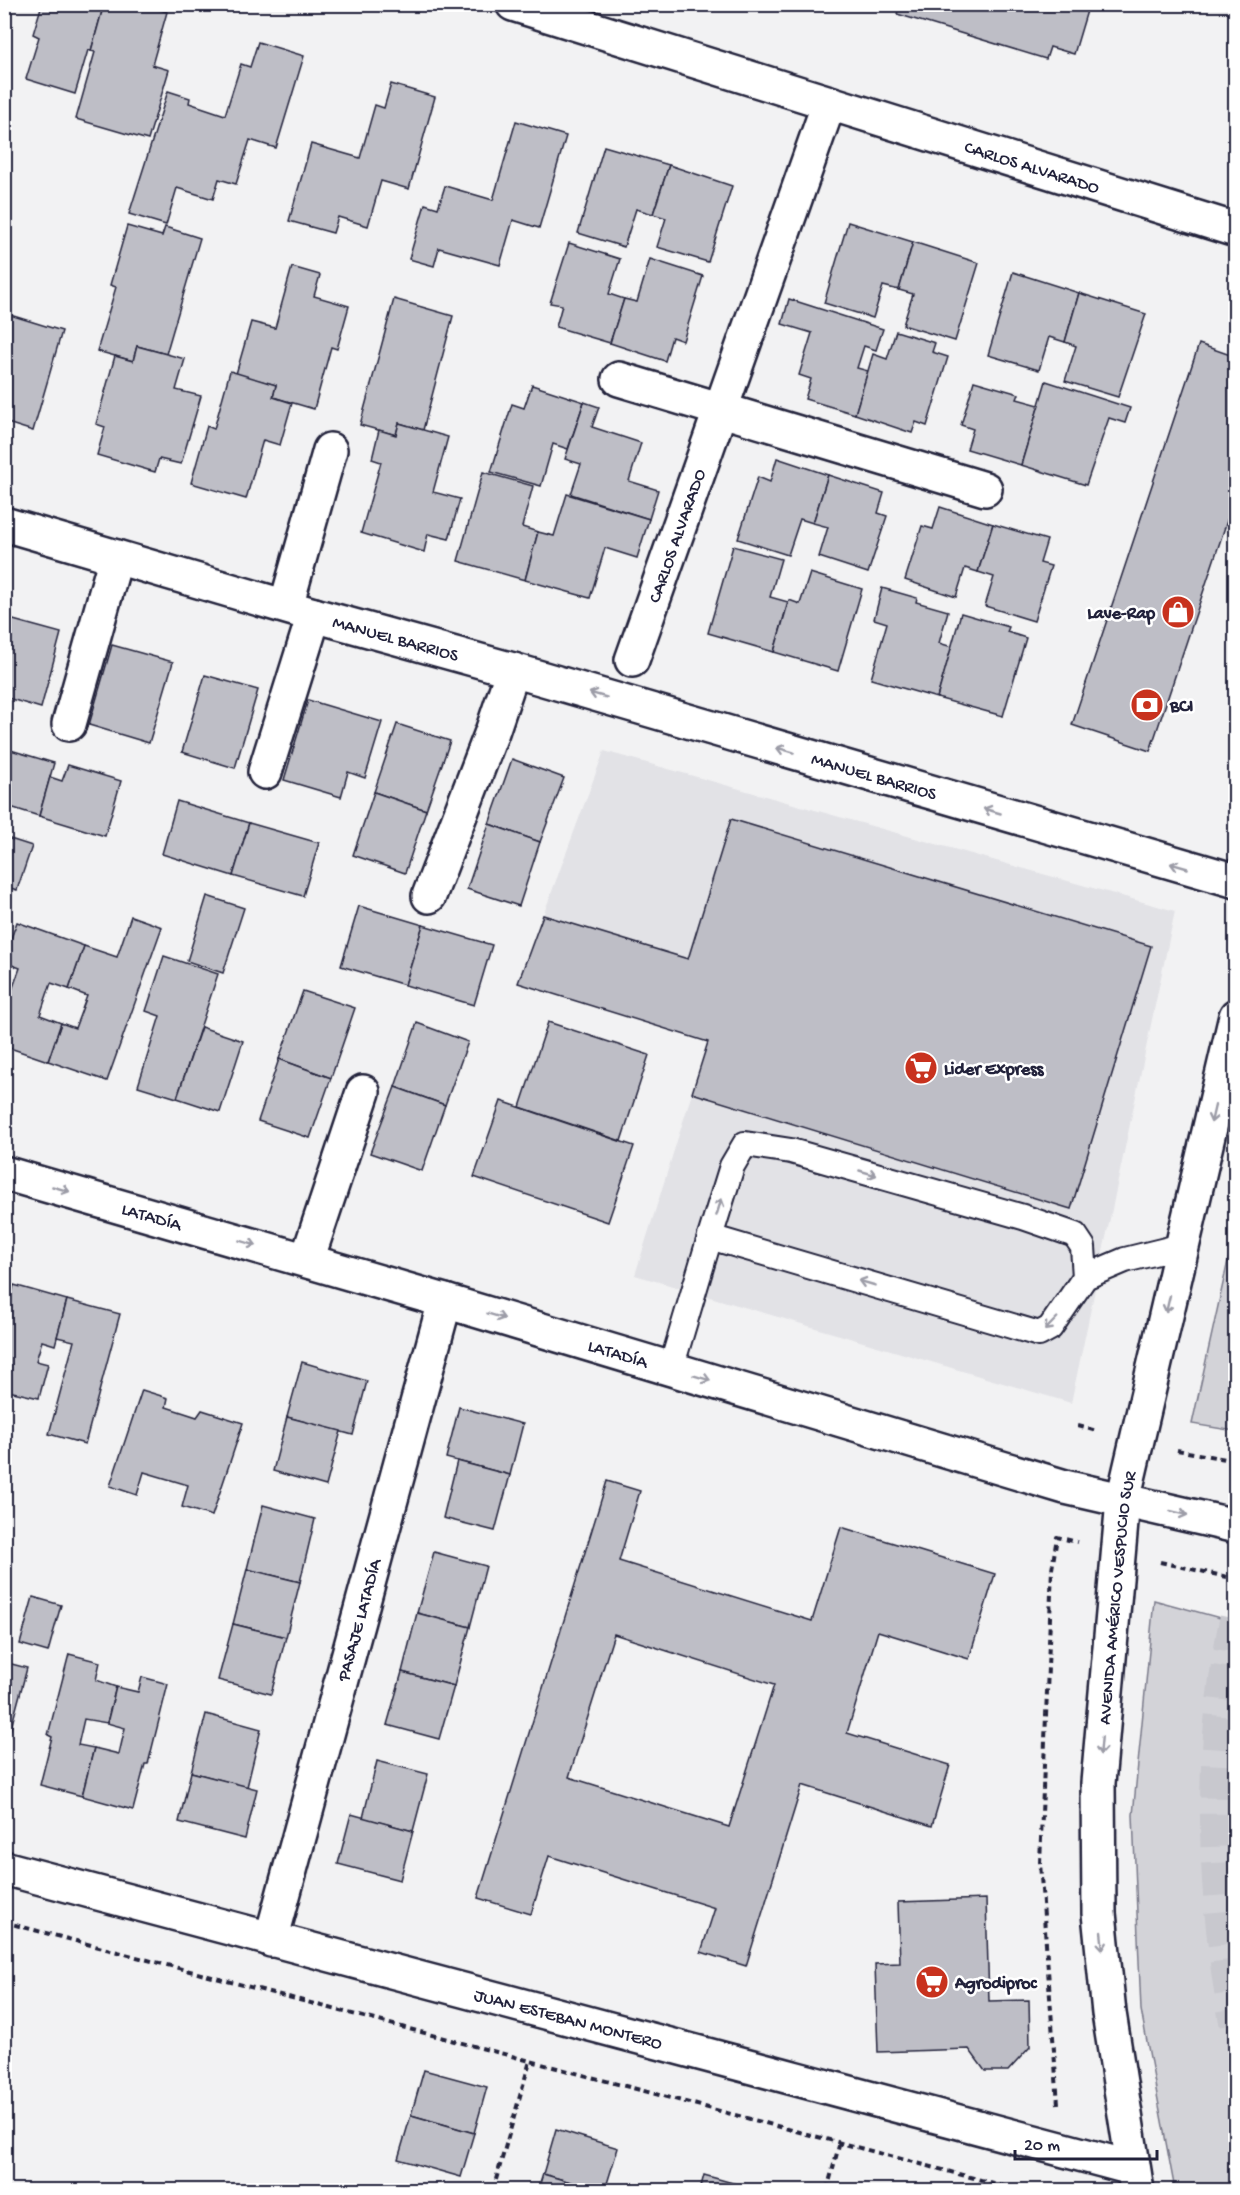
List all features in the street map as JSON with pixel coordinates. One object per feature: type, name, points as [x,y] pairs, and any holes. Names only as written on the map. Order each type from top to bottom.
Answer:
[{"type":"street","name":"CARLOS ALVARADO","points":[[513,4],[1236,230]]},
{"type":"street","name":"CARLOS ALVARADO","points":[[632,660],[829,103]]},
{"type":"street","points":[[619,379],[985,489]]},
{"type":"street","name":"MANUEL BARRIOS","points":[[265,772],[300,611],[330,450]]},
{"type":"street","name":"MANUEL BARRIOS","points":[[4,524],[300,611],[513,670],[1208,875],[1236,881]]},
{"type":"street","points":[[69,724],[116,557]]},
{"type":"street","points":[[429,896],[492,732],[513,670]]},
{"type":"street","name":"AVENIDA AMÉRICO VESPUCIO SUR","points":[[1134,2179],[1109,2013],[1099,1913],[1098,1783],[1123,1500],[1236,1016]]},
{"type":"street","points":[[307,1260],[363,1092]]},
{"type":"street","name":"LATADÍA","points":[[4,1173],[446,1301],[1055,1484],[1236,1526]]},
{"type":"street","name":"PASAJE LATADÍA","points":[[271,1940],[446,1301]]},
{"type":"street","name":"JUAN ESTEBAN MONTERO","points":[[4,1868],[1134,2179]]},
{"type":"lane","points":[[670,1368],[732,1166],[745,1144],[791,1151],[1076,1234],[1083,1247],[1085,1277]]},
{"type":"lane","points":[[710,1237],[1039,1334],[1050,1328],[1085,1277],[1125,1260],[1182,1246]]},
{"type":"path","points":[[1057,1537],[1052,1569],[1040,1863],[1058,2104]]},
{"type":"path","points":[[4,1922],[1019,2190]]},
{"type":"path","points":[[493,2190],[530,2061]]},
{"type":"path","points":[[827,2190],[840,2142]]},
{"type":"shaded area","name":"Lider Express","points":[[604,751],[1175,911],[1071,1403],[635,1275],[708,1042],[518,983]]},
{"type":"shaded area","points":[[1235,1229],[1236,1431],[1192,1424]]},
{"type":"shaded area","points":[[1154,1600],[1235,1622],[1235,2190],[1175,2190],[1141,2010],[1133,1815]]},
{"type":"building","points":[[4,4],[13,4],[4,33]]},
{"type":"building","points":[[42,4],[104,4],[91,51],[88,50],[75,94],[26,79],[39,37],[33,34]]},
{"type":"building","points":[[104,4],[141,4],[167,12],[152,65],[169,70],[148,140],[76,119],[95,52],[91,51]]},
{"type":"building","points":[[900,4],[1089,4],[1074,54],[1050,47],[1046,59],[897,14]]},
{"type":"building","points":[[258,42],[304,56],[276,148],[250,140],[236,184],[219,179],[213,199],[177,188],[166,225],[129,214],[168,91],[190,98],[189,103],[225,115],[241,64],[250,67]]},
{"type":"building","points":[[391,84],[435,97],[409,189],[381,181],[368,226],[338,217],[333,233],[289,221],[311,144],[360,158],[375,105],[384,108]]},
{"type":"building","points":[[516,121],[566,136],[539,228],[513,220],[500,265],[439,248],[434,266],[409,259],[425,204],[438,208],[445,186],[493,200]]},
{"type":"building","points":[[604,146],[669,165],[653,214],[636,209],[624,247],[578,233]]},
{"type":"building","points":[[669,165],[732,186],[708,262],[657,247],[666,218],[653,214]]},
{"type":"building","points":[[848,222],[913,242],[899,290],[883,286],[873,318],[824,303]]},
{"type":"building","points":[[127,226],[162,236],[165,227],[200,238],[166,354],[137,346],[133,361],[97,351],[116,287],[110,285]]},
{"type":"building","points":[[913,242],[979,263],[955,341],[903,325],[913,294],[899,290]]},
{"type":"building","points":[[569,243],[620,259],[609,294],[624,299],[610,343],[556,327],[562,305],[550,303]]},
{"type":"building","points":[[650,259],[703,276],[683,341],[672,337],[665,361],[610,343],[624,299],[637,302]]},
{"type":"building","points":[[292,267],[320,275],[314,296],[349,306],[337,349],[331,347],[314,409],[273,397],[276,385],[236,374],[251,322],[275,328]]},
{"type":"building","points":[[1013,272],[1079,293],[1065,342],[1049,337],[1039,370],[988,355]]},
{"type":"building","points":[[1079,293],[1146,314],[1118,397],[1065,381],[1076,346],[1065,342]]},
{"type":"building","points":[[394,299],[453,316],[423,430],[399,423],[396,435],[360,425]]},
{"type":"building","points":[[789,299],[883,329],[876,350],[864,346],[857,368],[868,371],[855,414],[805,399],[811,379],[799,375],[812,333],[782,324]]},
{"type":"building","points":[[7,314],[62,331],[33,431],[4,422],[4,322]]},
{"type":"building","points":[[896,331],[935,343],[932,352],[948,357],[927,426],[916,422],[912,433],[855,414],[873,354],[887,359]]},
{"type":"building","points":[[1199,344],[1236,357],[1236,494],[1150,751],[1072,725]]},
{"type":"building","points":[[137,346],[185,359],[176,390],[201,396],[181,464],[159,459],[155,472],[97,455],[105,427],[96,424],[115,356],[133,361]]},
{"type":"building","points":[[230,371],[276,385],[273,397],[292,403],[280,445],[263,440],[246,499],[191,483],[207,426],[214,429]]},
{"type":"building","points":[[974,381],[1019,394],[1017,399],[1039,405],[1021,465],[967,449],[973,429],[961,425]]},
{"type":"building","points":[[1046,381],[1130,408],[1125,423],[1109,418],[1086,485],[1021,465]]},
{"type":"building","points":[[532,385],[584,402],[568,449],[553,444],[541,486],[491,472],[512,404],[524,408]]},
{"type":"building","points":[[584,402],[599,407],[592,427],[641,443],[629,481],[658,490],[649,519],[571,494],[581,464],[565,459]]},
{"type":"building","points":[[399,423],[448,437],[433,492],[460,499],[449,539],[428,534],[424,552],[361,533],[381,462],[372,459],[379,430],[396,435]]},
{"type":"building","points":[[777,458],[828,475],[813,523],[800,519],[788,555],[738,539],[758,477],[770,482]]},
{"type":"building","points":[[483,472],[533,486],[522,527],[538,532],[525,580],[458,561]]},
{"type":"building","points":[[828,475],[884,493],[878,513],[887,516],[868,573],[819,557],[828,527],[813,523]]},
{"type":"building","points":[[567,494],[649,519],[637,558],[605,548],[590,598],[525,580],[538,532],[554,536]]},
{"type":"building","points":[[940,507],[993,524],[978,572],[965,568],[956,597],[905,580],[922,526],[933,529]]},
{"type":"building","points":[[993,524],[1047,540],[1040,563],[1051,566],[1034,621],[985,606],[994,577],[978,572]]},
{"type":"building","points":[[733,546],[781,559],[770,597],[788,602],[774,652],[708,633]]},
{"type":"building","points":[[810,573],[862,589],[838,671],[774,652],[789,600],[800,604]]},
{"type":"building","points":[[882,588],[917,598],[916,602],[948,611],[939,643],[952,647],[937,698],[871,679],[887,623],[874,619]]},
{"type":"building","points":[[961,613],[1009,627],[1007,632],[1026,638],[1003,716],[937,698]]},
{"type":"building","points":[[6,618],[61,633],[41,708],[4,697]]},
{"type":"building","points":[[112,645],[173,662],[149,743],[89,725]]},
{"type":"building","points":[[205,675],[258,690],[235,768],[182,752]]},
{"type":"building","points":[[308,700],[382,722],[365,778],[348,772],[341,797],[284,780]]},
{"type":"building","points":[[397,724],[450,741],[426,810],[374,792]]},
{"type":"building","points":[[4,748],[54,763],[39,816],[4,805]]},
{"type":"building","points":[[512,759],[564,778],[540,842],[489,824]]},
{"type":"building","points":[[68,765],[121,781],[105,836],[39,816],[50,777],[62,781]]},
{"type":"building","points":[[374,792],[426,810],[405,873],[353,855]]},
{"type":"building","points":[[177,801],[249,823],[233,876],[162,854]]},
{"type":"building","points":[[731,819],[1151,946],[1071,1209],[692,1093],[708,1042],[518,983],[543,915],[688,959]]},
{"type":"building","points":[[249,823],[319,843],[303,896],[233,876]]},
{"type":"building","points":[[489,824],[540,842],[519,906],[467,889]]},
{"type":"building","points":[[4,837],[32,846],[17,890],[4,886]]},
{"type":"building","points":[[207,896],[244,908],[223,973],[187,961]]},
{"type":"building","points":[[359,906],[423,925],[405,985],[341,966]]},
{"type":"building","points":[[131,916],[162,927],[107,1081],[48,1061],[61,1023],[75,1028],[87,996],[69,989],[84,946],[117,957]]},
{"type":"building","points":[[17,922],[84,946],[69,989],[51,983],[40,1015],[61,1023],[48,1061],[4,1046],[4,1012],[20,968],[4,962],[4,957]]},
{"type":"building","points":[[423,925],[492,945],[474,1005],[405,985]]},
{"type":"building","points":[[164,956],[218,974],[177,1098],[138,1086],[160,1016],[146,1011]]},
{"type":"building","points":[[303,991],[355,1008],[331,1078],[279,1059]]},
{"type":"building","points":[[548,1022],[649,1055],[621,1141],[520,1107]]},
{"type":"building","points":[[417,1023],[468,1042],[445,1105],[395,1087]]},
{"type":"building","points":[[201,1027],[243,1041],[220,1112],[177,1098]]},
{"type":"building","points":[[279,1059],[331,1078],[310,1138],[258,1121]]},
{"type":"building","points":[[395,1087],[445,1105],[422,1171],[370,1153]]},
{"type":"building","points":[[501,1101],[634,1146],[608,1222],[474,1177]]},
{"type":"building","points":[[14,1285],[67,1300],[55,1345],[42,1341],[36,1361],[48,1364],[39,1398],[4,1390],[4,1321]]},
{"type":"building","points":[[67,1300],[120,1314],[85,1444],[49,1434],[74,1341],[57,1337]]},
{"type":"building","points":[[302,1362],[367,1381],[353,1435],[287,1417]]},
{"type":"building","points":[[142,1390],[168,1398],[166,1407],[197,1417],[202,1410],[243,1423],[212,1516],[182,1507],[188,1485],[144,1472],[137,1495],[110,1486]]},
{"type":"building","points":[[459,1407],[523,1424],[510,1475],[446,1458]]},
{"type":"building","points":[[287,1417],[341,1431],[326,1486],[273,1471]]},
{"type":"building","points":[[457,1461],[510,1475],[495,1531],[443,1518]]},
{"type":"building","points":[[607,1481],[640,1491],[619,1561],[812,1621],[841,1527],[995,1574],[969,1659],[878,1631],[847,1733],[950,1765],[932,1826],[802,1785],[746,1966],[701,1952],[715,1908],[549,1856],[531,1914],[478,1898]],"holes":[[[614,1634],[774,1685],[729,1827],[569,1777]]]},
{"type":"building","points":[[263,1505],[315,1519],[300,1582],[247,1569]]},
{"type":"building","points":[[434,1552],[486,1566],[470,1627],[417,1613]]},
{"type":"building","points":[[247,1569],[300,1582],[286,1637],[233,1624]]},
{"type":"building","points":[[33,1597],[61,1605],[48,1652],[20,1644]]},
{"type":"building","points":[[417,1613],[470,1627],[454,1686],[402,1672]]},
{"type":"building","points":[[233,1624],[286,1637],[271,1694],[218,1680]]},
{"type":"building","points":[[69,1654],[100,1662],[96,1680],[116,1687],[107,1723],[84,1719],[78,1745],[94,1748],[82,1796],[40,1785],[52,1737],[48,1735]]},
{"type":"building","points":[[4,1662],[27,1668],[4,1754]]},
{"type":"building","points":[[402,1672],[454,1686],[439,1739],[387,1725]]},
{"type":"building","points":[[142,1677],[168,1684],[148,1764],[145,1764],[133,1810],[82,1796],[94,1748],[119,1754],[125,1728],[107,1723],[116,1687],[138,1692]]},
{"type":"building","points":[[206,1714],[261,1729],[247,1787],[191,1772]]},
{"type":"building","points":[[377,1761],[428,1774],[413,1831],[363,1818]]},
{"type":"building","points":[[191,1772],[257,1789],[245,1839],[179,1822]]},
{"type":"building","points":[[351,1814],[413,1831],[400,1880],[338,1864]]},
{"type":"building","name":"Agrodiproc","points":[[986,1899],[989,2001],[1029,2000],[1030,2047],[1008,2071],[985,2071],[969,2049],[878,2052],[875,1964],[900,1963],[898,1902]]},
{"type":"building","points":[[424,2070],[487,2087],[474,2133],[411,2115]]},
{"type":"building","points":[[411,2115],[474,2133],[461,2177],[398,2159]]},
{"type":"building","points":[[556,2129],[618,2148],[605,2190],[543,2174]]},
{"type":"building","points":[[543,2174],[598,2190],[538,2190]]},
{"type":"building","points":[[704,2175],[758,2190],[700,2190]]},
{"type":"tunnel","points":[[1236,1619],[1221,1720],[1216,1821],[1222,1923],[1236,2024]]},
{"type":"place","name":"Lave-Rap","points":[[1178,612]]},
{"type":"place","name":"BCI","points":[[1147,705]]},
{"type":"place","name":"Lider Express","points":[[921,1068]]},
{"type":"place","name":"Agrodiproc","points":[[932,1982]]}]
